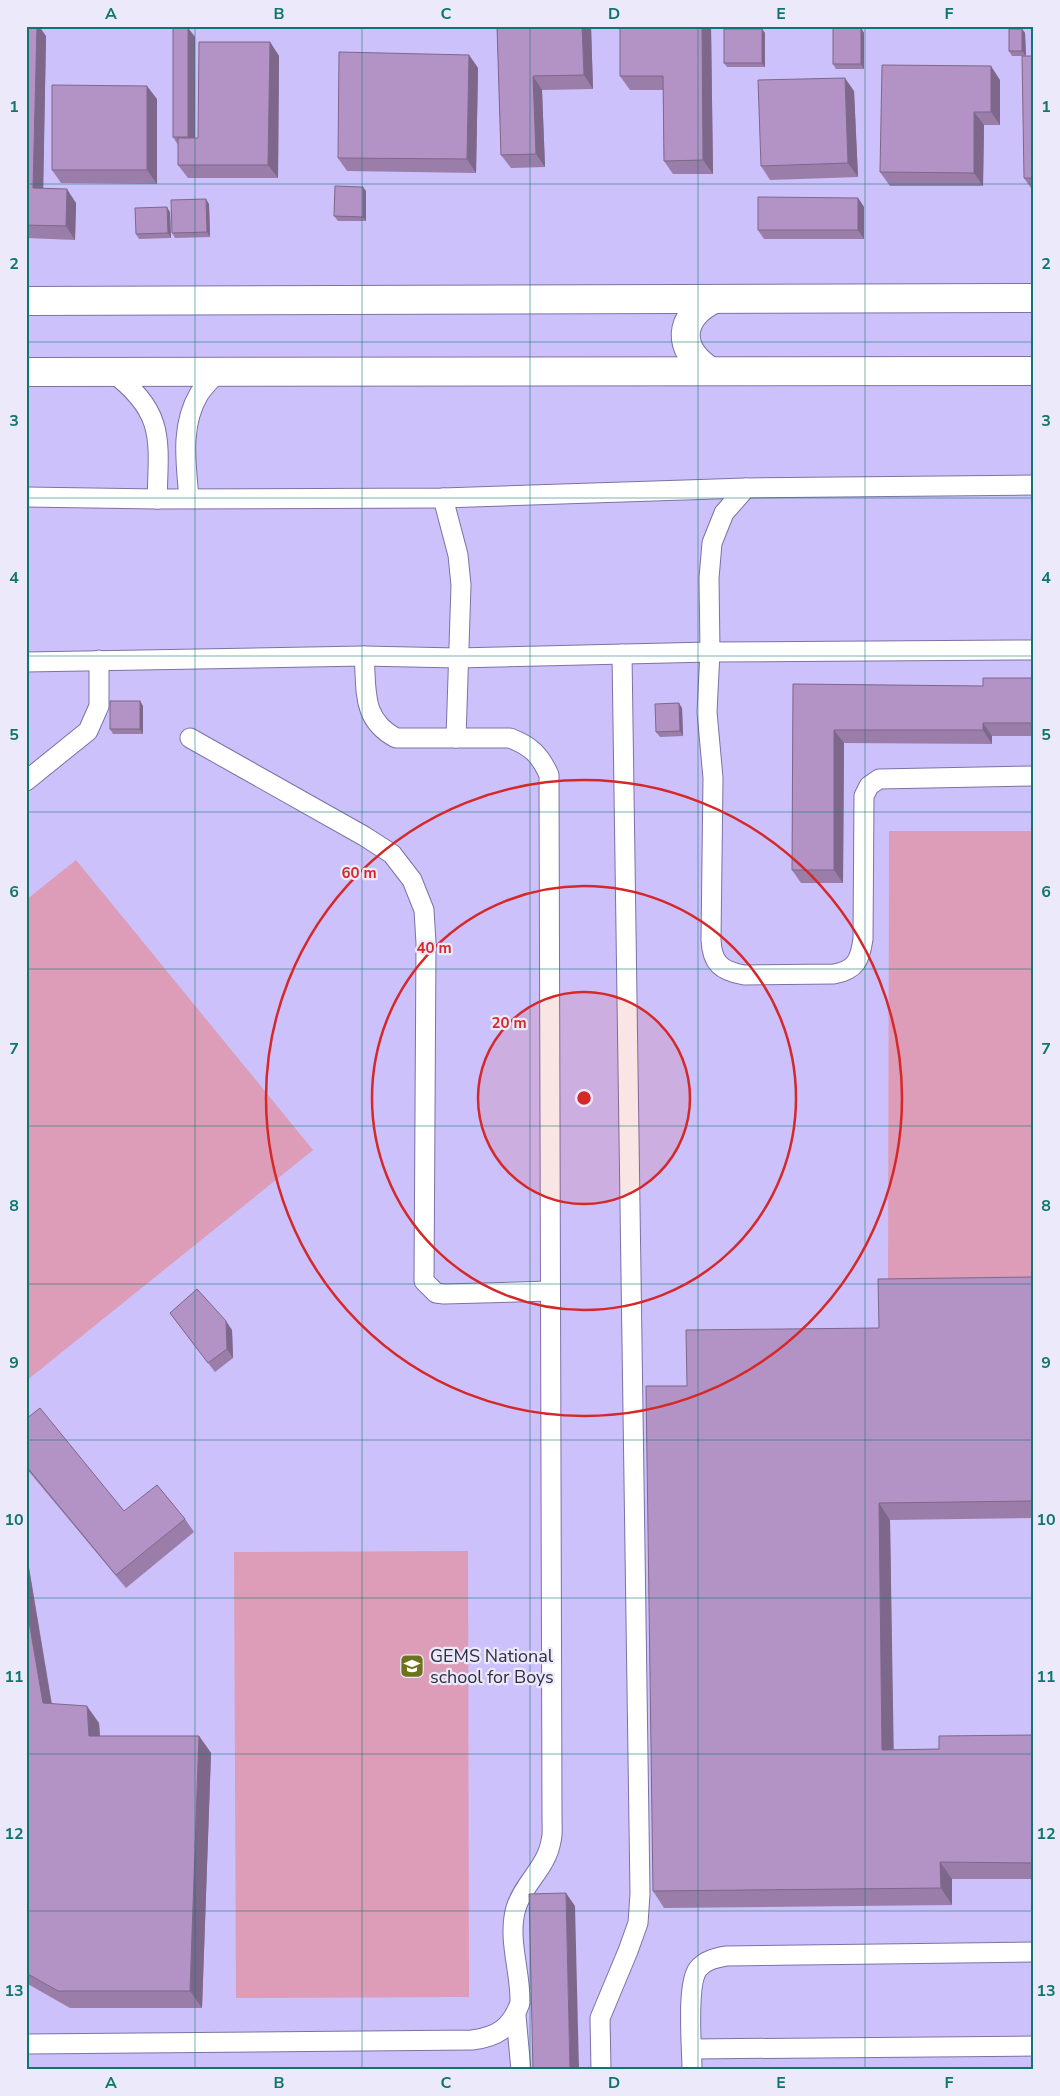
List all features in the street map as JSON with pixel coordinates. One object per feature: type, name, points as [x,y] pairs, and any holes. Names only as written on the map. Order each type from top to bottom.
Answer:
[{"type":"street","points":[[26,301],[1034,298]]},
{"type":"street","points":[[710,371],[696,362],[688,349],[685,333],[690,318],[700,306],[714,299]]},
{"type":"street","points":[[26,372],[219,370],[1034,371]]},
{"type":"lane","points":[[189,498],[185,451],[187,423],[199,394],[219,370]]},
{"type":"lane","points":[[112,372],[133,388],[148,409],[157,433],[157,499]]},
{"type":"lane","points":[[26,497],[157,499],[443,498],[746,488],[1034,485]]},
{"type":"lane","points":[[746,488],[724,513],[712,543],[709,578],[710,652],[707,712],[712,778],[712,953],[719,965],[731,973],[744,975],[834,974],[846,972],[856,963],[861,952],[863,939],[864,796],[870,786],[879,779],[1034,776]]},
{"type":"lane","points":[[443,498],[456,546],[461,585],[457,658],[456,738]]},
{"type":"lane","points":[[26,662],[364,656],[457,658],[710,652],[1034,650]]},
{"type":"lane","points":[[601,2070],[600,2018],[638,1923],[640,1894],[622,654]]},
{"type":"lane","points":[[26,2044],[472,2040],[489,2038],[505,2029],[516,2016],[520,2004],[513,1925],[516,1909],[521,1894],[544,1861],[551,1842],[549,775],[542,758],[528,745],[510,738],[396,738],[381,730],[371,716],[367,701],[364,656]]},
{"type":"lane","points":[[26,781],[88,731],[99,706],[99,660]]},
{"type":"lane","points":[[190,738],[364,836],[392,854],[412,880],[424,910],[426,943],[424,1281],[436,1293],[444,1294],[550,1291]]},
{"type":"lane","points":[[692,2070],[692,1982],[699,1968],[711,1959],[726,1956],[1034,1952]]},
{"type":"lane","points":[[516,2016],[521,2070]]},
{"type":"lane","points":[[692,2049],[1034,2046]]},
{"type":"shaded area","points":[[889,831],[1034,831],[1034,1291],[888,1290]]},
{"type":"shaded area","points":[[76,860],[313,1150],[26,1381],[26,900]]},
{"type":"shaded area","points":[[468,1551],[469,1997],[236,1998],[234,1552]]},
{"type":"building","points":[[26,26],[37,26],[33,188],[67,189],[66,226],[26,225]]},
{"type":"building","points":[[497,26],[582,26],[584,75],[533,76],[536,154],[501,155]]},
{"type":"building","points":[[620,26],[702,26],[703,160],[664,161],[663,76],[620,76]]},
{"type":"building","points":[[173,28],[188,28],[188,137],[173,137]]},
{"type":"building","points":[[833,28],[861,28],[861,64],[833,64]]},
{"type":"building","points":[[724,29],[762,29],[762,63],[724,63]]},
{"type":"building","points":[[1009,29],[1022,29],[1022,51],[1009,51]]},
{"type":"building","points":[[199,42],[270,42],[268,165],[178,165],[178,138],[198,138]]},
{"type":"building","points":[[339,52],[469,55],[467,159],[338,158]]},
{"type":"building","points":[[1022,56],[1034,56],[1034,178],[1024,178]]},
{"type":"building","points":[[882,65],[991,66],[991,112],[974,112],[974,173],[880,172]]},
{"type":"building","points":[[845,78],[848,163],[761,166],[758,80]]},
{"type":"building","points":[[52,85],[147,86],[147,170],[52,170]]},
{"type":"building","points":[[335,186],[363,187],[363,217],[334,216]]},
{"type":"building","points":[[758,197],[858,198],[858,230],[758,230]]},
{"type":"building","points":[[206,199],[207,232],[172,233],[171,200]]},
{"type":"building","points":[[167,207],[168,233],[136,234],[135,208]]},
{"type":"building","points":[[983,678],[1034,678],[1034,723],[983,723],[983,730],[834,730],[834,870],[792,870],[793,684],[983,686]]},
{"type":"building","points":[[110,701],[140,701],[140,729],[110,729]]},
{"type":"building","points":[[679,703],[680,731],[656,732],[655,704]]},
{"type":"building","points":[[1034,1277],[1034,1501],[879,1503],[882,1750],[939,1749],[939,1736],[1034,1735],[1034,1863],[940,1862],[941,1888],[653,1891],[646,1386],[687,1386],[686,1330],[879,1328],[878,1279]]},
{"type":"building","points":[[197,1289],[226,1321],[227,1349],[208,1363],[170,1313]]},
{"type":"building","points":[[40,1408],[124,1511],[157,1485],[185,1519],[116,1575],[26,1466],[26,1419]]},
{"type":"building","points":[[26,1604],[43,1703],[87,1706],[89,1736],[199,1736],[190,1991],[58,1991],[26,1973]]},
{"type":"building","points":[[566,1893],[570,2070],[533,2070],[529,1894]]},
{"type":"building","points":[[459,2069],[459,2070],[443,2070]]},
{"type":"place","name":"GEMS National school for Boys","points":[[412,1666]]}]
